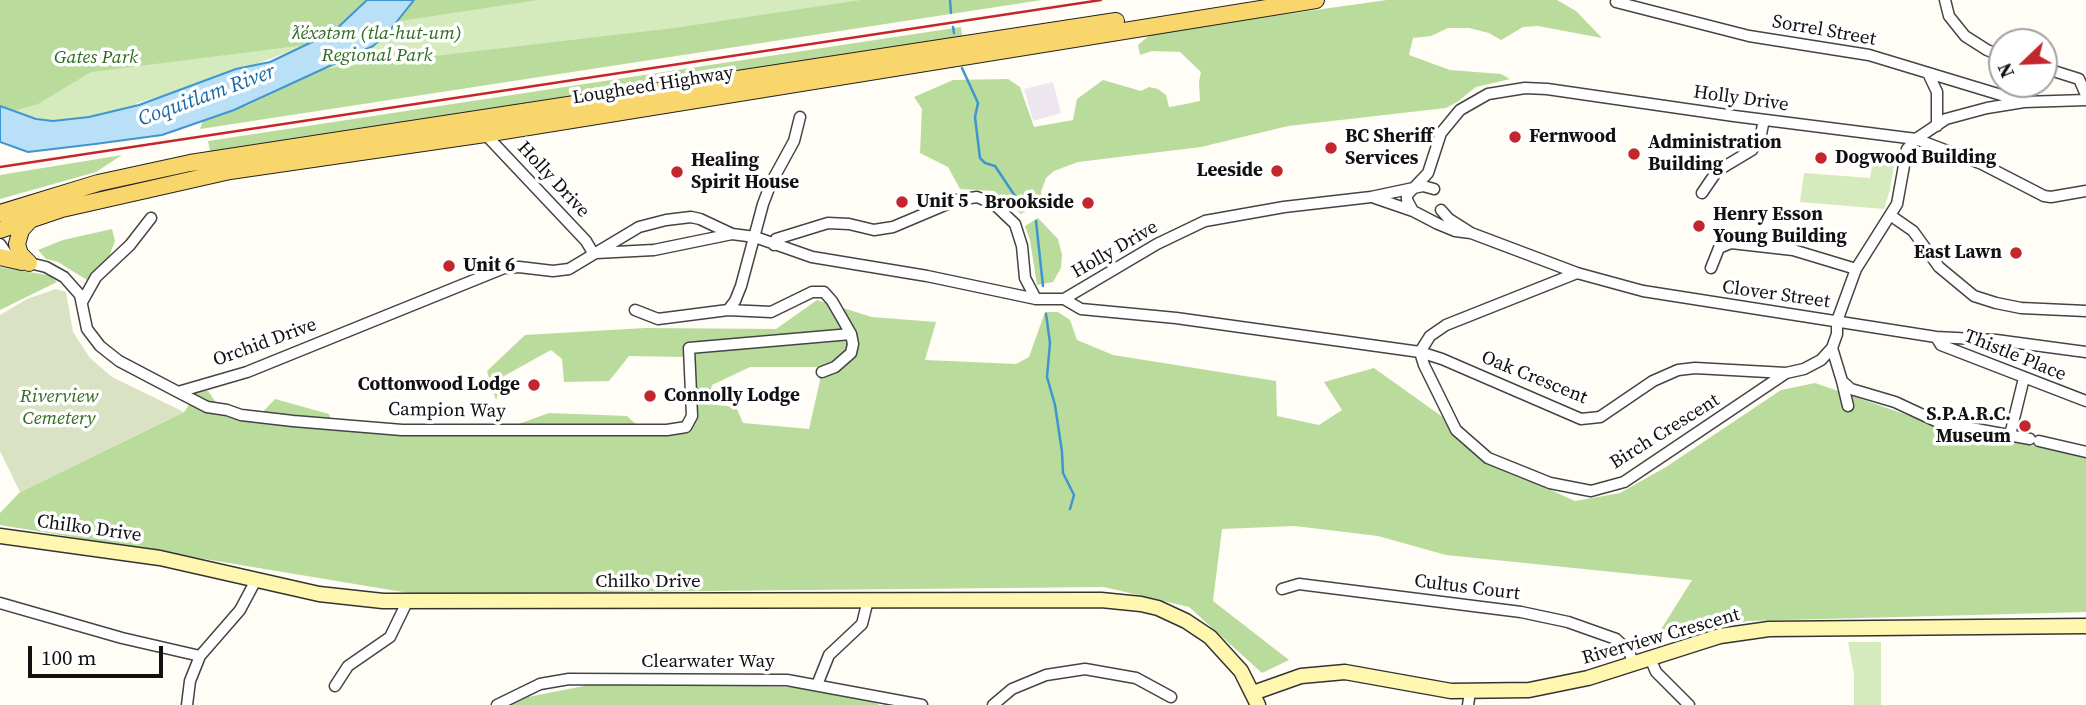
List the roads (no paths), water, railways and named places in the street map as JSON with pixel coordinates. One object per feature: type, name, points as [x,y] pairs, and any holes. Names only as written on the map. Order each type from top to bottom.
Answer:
[{"type":"main road","name":"Lougheed Highway","points":[[0,213],[98,183],[190,163],[1250,0]]},
{"type":"main road","name":"Lougheed Highway","points":[[0,230],[32,218],[105,198],[230,171],[485,134],[1316,0]]},
{"type":"main road","points":[[26,262],[17,244],[21,230],[32,218]]},
{"type":"main road","points":[[0,257],[26,262]]},
{"type":"street","points":[[1945,0],[1949,16],[1965,36],[1988,50]]},
{"type":"street","name":"Sorrel Street","points":[[1616,1],[1749,36],[1870,55],[2024,102]]},
{"type":"street","points":[[1848,406],[1832,348],[1837,334],[1837,321],[1856,269],[1897,204],[1907,149],[1916,139],[1946,119],[2024,102],[2086,98],[2079,79],[2058,72]]},
{"type":"street","points":[[1928,73],[1937,92],[1937,126]]},
{"type":"street","name":"Holly Drive","points":[[732,234],[754,237],[812,257],[927,276],[1036,299],[1065,299],[1157,244],[1205,221],[1284,207],[1412,190],[1428,173],[1441,133],[1460,110],[1488,94],[1525,88],[1916,139],[1982,164],[2044,196],[2086,191]]},
{"type":"street","points":[[728,310],[741,286],[767,193],[794,141],[800,117]]},
{"type":"street","points":[[1702,193],[1717,171],[1752,150],[1757,144],[1764,120]]},
{"type":"street","name":"Holly Drive","points":[[485,134],[586,241],[593,253]]},
{"type":"street","points":[[1428,173],[1441,198],[1441,210],[1433,217],[1426,218],[1413,211],[1407,200],[1412,190],[1423,186],[1434,188]]},
{"type":"street","points":[[774,245],[776,239],[828,223],[849,224],[874,230],[893,227],[957,200],[977,197],[994,204],[1014,224],[1022,246],[1025,278],[1036,299]]},
{"type":"street","name":"Holly Drive","points":[[1371,197],[1413,211]]},
{"type":"street","name":"Clover Street","points":[[1441,210],[1449,219],[1471,233],[1577,274],[1681,298],[1936,337],[1996,340],[2086,352]]},
{"type":"street","points":[[1890,215],[1913,231],[1939,267],[1975,296],[2021,308],[2086,312]]},
{"type":"street","name":"Orchid Drive","points":[[178,392],[247,372],[504,268],[563,270],[646,225],[691,217],[704,222]]},
{"type":"street","points":[[82,302],[96,276],[130,245],[151,218]]},
{"type":"street","name":"Clover Street","points":[[1426,218],[1455,231],[1471,233]]},
{"type":"street","points":[[704,222],[732,234]]},
{"type":"street","points":[[704,222],[711,236],[706,241]]},
{"type":"street","points":[[646,225],[641,239],[646,248],[654,250]]},
{"type":"street","points":[[593,253],[654,250],[732,234]]},
{"type":"street","points":[[1711,268],[1719,248],[1731,243],[1793,250],[1856,269]]},
{"type":"street","points":[[0,244],[7,254],[46,267],[64,277],[75,288],[82,302],[87,329],[100,346],[119,361],[178,392]]},
{"type":"street","points":[[1420,352],[1430,336],[1446,325],[1577,274]]},
{"type":"street","points":[[635,310],[658,319],[728,310],[771,312],[812,292],[824,292],[832,300],[851,334],[853,344],[851,353],[835,367],[822,372]]},
{"type":"street","name":"Oak Crescent","points":[[1065,299],[1081,309],[1176,318],[1420,352],[1581,419],[1600,416],[1653,381],[1678,370],[1695,368],[1786,373],[1804,369],[1821,360],[1832,348]]},
{"type":"street","name":"Campion Way","points":[[178,392],[207,407],[241,415],[402,430],[667,430],[686,427],[692,416],[689,348],[851,334]]},
{"type":"street","name":"Thistle Place","points":[[1936,337],[1941,345],[2085,401]]},
{"type":"street","name":"Birch Crescent","points":[[1420,352],[1455,430],[1488,458],[1550,483],[1591,491],[1624,482],[1786,373]]},
{"type":"street","points":[[2010,435],[2024,378]]},
{"type":"street","points":[[1842,381],[1851,389],[1895,402],[1938,422],[2086,452]]},
{"type":"street","points":[[691,395],[709,395]]},
{"type":"street","name":"Chilko Drive","points":[[0,536],[160,558],[346,599],[407,602],[1101,600],[1141,604],[1179,617],[1210,637],[1236,665],[1255,699]]},
{"type":"street","points":[[187,705],[190,681],[201,656],[240,610],[256,580]]},
{"type":"street","name":"Cultus Court","points":[[1282,589],[1299,584],[1521,612],[1568,622],[1616,639],[1629,651],[1633,663]]},
{"type":"street","points":[[817,685],[829,655],[862,624],[869,600]]},
{"type":"street","points":[[335,686],[348,666],[390,637],[407,602]]},
{"type":"street","points":[[0,603],[201,656]]},
{"type":"street","points":[[0,613],[20,610]]},
{"type":"street","name":"Riverview Crescent","points":[[1255,699],[1301,676],[1345,672],[1444,690],[1469,699],[1588,678],[1720,636],[1769,629],[2086,626]]},
{"type":"street","points":[[1650,658],[1656,672],[1689,705]]},
{"type":"street","points":[[993,705],[1012,689],[1046,675],[1085,669],[1136,678],[1171,697]]},
{"type":"street","name":"Clearwater Way","points":[[497,705],[540,684],[569,679],[769,679],[817,685],[922,705]]},
{"type":"water","name":"Coquitlam River","points":[[367,0],[414,0],[387,34],[373,46],[234,110],[162,135],[28,152],[0,142],[0,106],[36,119],[53,121],[89,117],[139,105],[236,69],[270,62],[333,32]]},
{"type":"waterway","points":[[950,0],[951,13]]},
{"type":"waterway","points":[[953,27],[954,33]]},
{"type":"waterway","points":[[962,68],[978,103],[975,117],[980,158],[995,166],[1015,196],[1026,205]]},
{"type":"waterway","points":[[1036,221],[1043,286]]},
{"type":"waterway","points":[[1046,314],[1050,343],[1047,377],[1055,405],[1063,473],[1074,495],[1070,509]]},
{"type":"railway","points":[[0,167],[1101,0]]},
{"type":"place","name":"Fernwood","points":[[1515,137]]},
{"type":"place","name":"BC Sheriff Services","points":[[1331,148]]},
{"type":"place","name":"Administration Building","points":[[1634,154]]},
{"type":"place","name":"Dogwood Building","points":[[1821,158]]},
{"type":"place","name":"Leeside","points":[[1277,171]]},
{"type":"place","name":"Healing Spirit House","points":[[677,172]]},
{"type":"place","name":"Unit 5","points":[[902,202]]},
{"type":"place","name":"Brookside","points":[[1088,203]]},
{"type":"place","name":"Henry Esson Young Building","points":[[1699,226]]},
{"type":"place","name":"East Lawn","points":[[2016,253]]},
{"type":"place","name":"Unit 6","points":[[449,266]]},
{"type":"place","name":"Cottonwood Lodge","points":[[534,385]]},
{"type":"place","name":"Connolly Lodge","points":[[650,396]]},
{"type":"place","name":"S.P.A.R.C. Museum","points":[[2025,426]]},
{"type":"park label","name":"ƛ̓éxətəm (tla-hut-um) Regional Park","points":[[377,45]]},
{"type":"park label","name":"Gates Park","points":[[96,58]]},
{"type":"park label","name":"Riverview Cemetery","points":[[59,408]]}]
